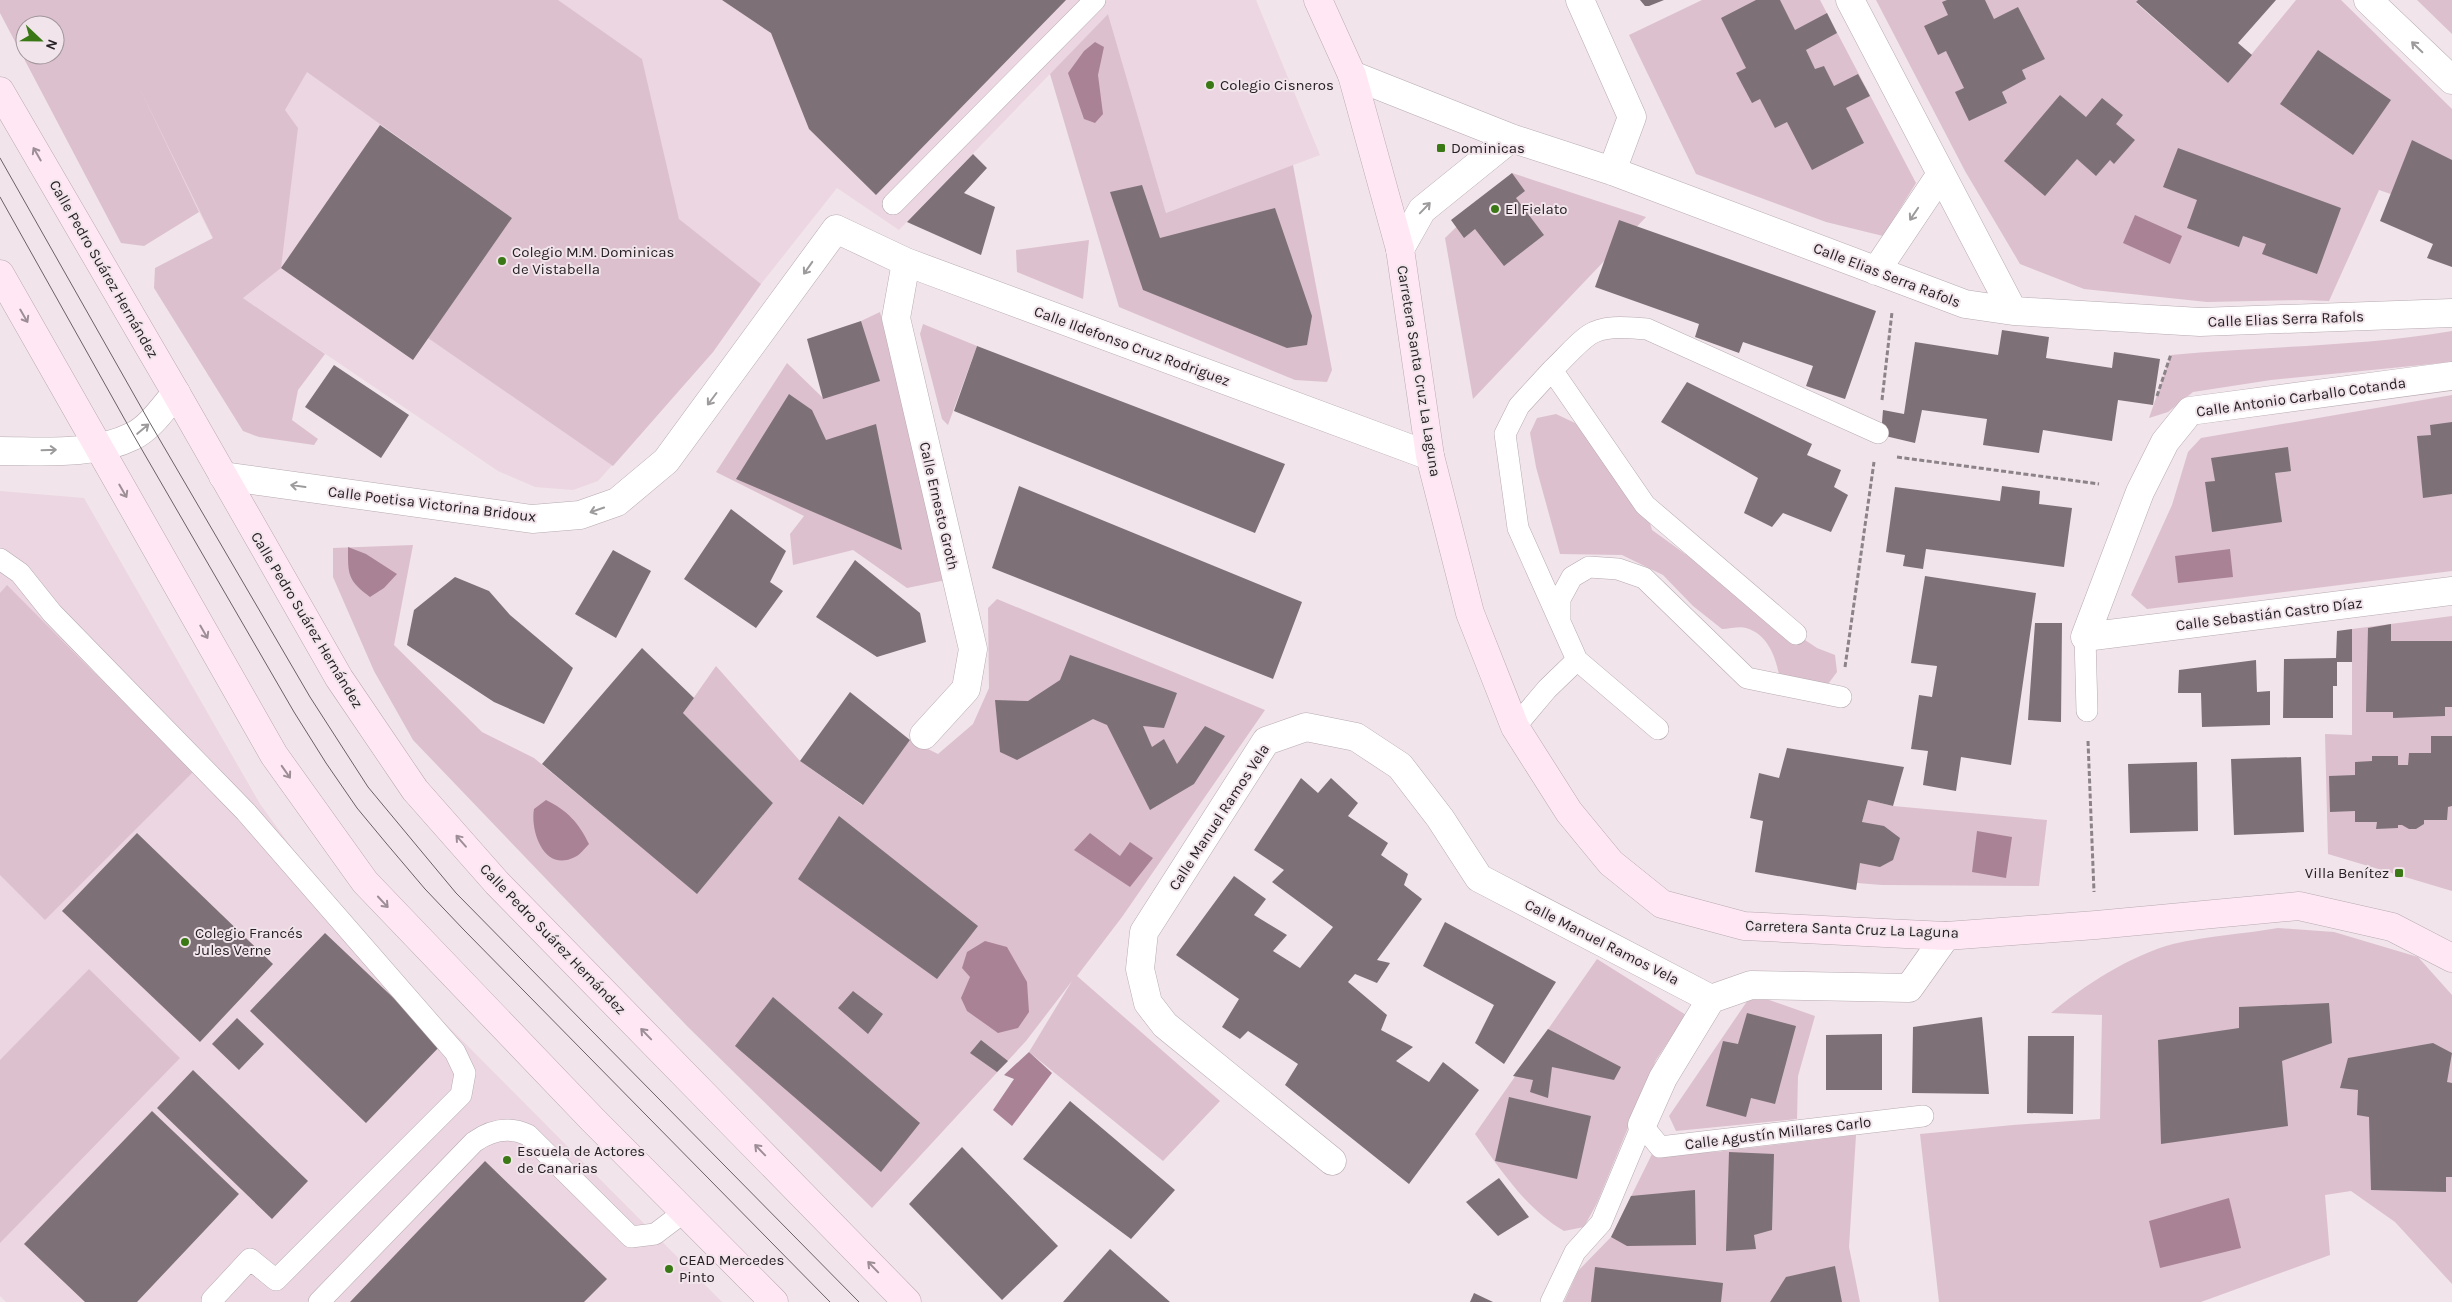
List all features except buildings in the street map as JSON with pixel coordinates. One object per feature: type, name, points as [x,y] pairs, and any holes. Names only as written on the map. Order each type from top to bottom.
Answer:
[{"type":"street","name":"Carretera Santa Cruz La Laguna","points":[[1318,0],[1352,75],[1400,249],[1430,456],[1470,613],[1515,727],[1569,812],[1610,863],[1662,904],[1744,926],[1946,936],[2096,925],[2299,906],[2392,927],[2452,958]]},
{"type":"street","points":[[1580,0],[1632,117],[1612,171]]},
{"type":"street","points":[[1850,0],[2013,311]]},
{"type":"street","points":[[2368,0],[2452,80]]},
{"type":"street","name":"Calle Elias Serra Rafols","points":[[1352,75],[1511,138],[1612,171],[1965,304],[2013,311],[2183,321],[2452,313]]},
{"type":"street","name":"Calle Pedro Suárez Hernández","points":[[0,91],[339,678],[415,790],[497,883],[907,1302]]},
{"type":"street","points":[[1400,249],[1422,210],[1511,138]]},
{"type":"street","points":[[1886,275],[1941,174]]},
{"type":"street","name":"Calle Ildefonso Cruz Rodriguez","points":[[836,229],[906,262],[1430,456]]},
{"type":"street","name":"Calle Poetisa Victorina Bridoux","points":[[223,476],[532,519],[580,515],[617,502],[666,461],[836,229]]},
{"type":"street","name":"Calle Ernesto Groth","points":[[906,262],[896,318],[973,649],[966,689],[924,735]]},
{"type":"street","points":[[0,274],[274,755],[365,882],[472,996],[774,1302]]},
{"type":"street","name":"Calle Antonio Carballo Cotanda","points":[[2085,637],[2140,492],[2165,442],[2190,411],[2452,376]]},
{"type":"street","points":[[0,451],[98,448],[134,436],[150,423],[176,393]]},
{"type":"street","name":"Calle Sebastián Castro Díaz","points":[[2085,637],[2452,591]]},
{"type":"street","name":"Calle Manuel Ramos Vela","points":[[1332,1161],[1165,1025],[1148,1003],[1140,968],[1144,932],[1266,741],[1306,727],[1356,737],[1400,766],[1440,818],[1479,878],[1711,999]]},
{"type":"street","points":[[1642,1125],[1663,1078],[1711,999],[1751,985],[1909,988],[1946,936]]},
{"type":"lane","points":[[894,204],[1095,0]]},
{"type":"lane","points":[[1658,729],[1577,660],[1518,528],[1506,434],[1518,406],[1590,334],[1612,329],[1648,329],[1878,433]]},
{"type":"lane","points":[[1552,370],[1645,505],[1796,634]]},
{"type":"lane","points":[[0,559],[20,573],[52,613],[246,812],[455,1052],[465,1073],[461,1095],[276,1280],[250,1259],[212,1300]]},
{"type":"lane","points":[[1560,619],[1560,598],[1572,577],[1589,567],[1618,569],[1644,578],[1747,678],[1841,697]]},
{"type":"lane","points":[[2085,637],[2087,711]]},
{"type":"lane","points":[[1515,727],[1547,689],[1577,660]]},
{"type":"lane","name":"Calle Agustín Millares Carlo","points":[[1642,1125],[1660,1147],[1923,1116]]},
{"type":"lane","points":[[1551,1302],[1575,1252],[1601,1223],[1642,1125]]},
{"type":"lane","points":[[319,1302],[474,1142],[494,1131],[512,1129],[528,1135],[631,1237],[655,1234],[684,1212]]},
{"type":"path","points":[[1841,697],[1878,433],[1886,275]]},
{"type":"path","points":[[2165,442],[2149,418],[2183,321]]},
{"type":"path","points":[[1875,454],[2099,484]]},
{"type":"path","points":[[2087,711],[2096,925]]},
{"type":"shaded area","points":[[0,0],[558,0],[642,59],[679,219],[761,284],[713,352],[613,466],[428,338],[512,218],[307,72],[285,110],[298,128],[281,268],[243,298],[325,354],[298,390],[292,420],[318,439],[314,445],[259,437],[243,431],[154,288],[155,268],[213,238],[214,240],[139,87],[199,212],[144,246],[121,243],[27,65],[65,65],[65,15],[15,15],[15,42],[0,13]]},
{"type":"shaded area","name":"Colegio M.M. Dominicas de Vistabella","points":[[91,0],[1256,0],[1320,155],[1166,213],[1108,14],[899,230],[837,188],[761,284],[713,352],[598,481],[573,490],[535,487],[498,471],[243,298]]},
{"type":"shaded area","points":[[1702,0],[1820,0],[1916,183],[1883,236],[1826,222],[1696,174],[1629,35]]},
{"type":"shaded area","points":[[1876,0],[2138,0],[2136,3],[2228,83],[2296,0],[2341,0],[2452,109],[2452,215],[2379,190],[2329,301],[2207,302],[2084,289],[2020,264],[1965,171]]},
{"type":"shaded area","points":[[2417,0],[2452,0],[2452,34]]},
{"type":"shaded area","points":[[1108,14],[1166,213],[1293,165],[1332,370],[1327,382],[1295,380],[1119,307],[1050,74]]},
{"type":"shaded area","points":[[1095,42],[1104,47],[1098,75],[1103,114],[1095,123],[1084,119],[1068,73],[1084,51]]},
{"type":"shaded area","points":[[1512,173],[1646,217],[1473,399],[1445,238]]},
{"type":"shaded area","points":[[2135,215],[2182,236],[2170,264],[2123,243]]},
{"type":"shaded area","points":[[1089,240],[1083,299],[1017,272],[1016,250]]},
{"type":"shaded area","points":[[880,312],[946,580],[907,588],[853,550],[793,565],[790,534],[804,516],[716,472],[787,363],[823,398],[861,321]]},
{"type":"shaded area","points":[[923,324],[977,346],[948,425],[942,419],[920,334]]},
{"type":"shaded area","points":[[2452,331],[2452,362],[2271,380],[2193,392],[2168,412],[2149,418],[2171,355],[2347,343]]},
{"type":"shaded area","points":[[2452,395],[2452,571],[2147,609],[2131,595],[2172,505],[2188,452],[2201,438]]},
{"type":"shaded area","points":[[1556,414],[1575,423],[1645,505],[1652,530],[1796,634],[1817,648],[1835,655],[1837,672],[1828,684],[1779,674],[1769,646],[1759,635],[1744,627],[1722,629],[1693,606],[1663,575],[1622,555],[1560,554],[1536,467],[1530,433],[1537,418]]},
{"type":"shaded area","name":"Colegio Francés Jules Verne","points":[[0,491],[84,498],[260,804],[323,891],[415,993],[722,1302],[6,1302],[0,1296]]},
{"type":"shaded area","points":[[413,545],[394,645],[482,732],[534,758],[697,893],[773,803],[683,713],[716,666],[800,761],[862,805],[910,740],[938,754],[973,724],[989,688],[988,608],[997,599],[1265,710],[1122,917],[1077,976],[1220,1101],[1163,1161],[1029,1052],[1072,981],[1026,1041],[872,1208],[688,1027],[413,740],[374,671],[333,577],[333,548]]},
{"type":"shaded area","points":[[348,547],[366,554],[397,574],[384,588],[370,597],[357,586],[350,576]]},
{"type":"shaded area","points":[[2230,549],[2233,577],[2178,583],[2175,556]]},
{"type":"shaded area","points":[[7,585],[193,772],[45,920],[0,875],[0,593]]},
{"type":"shaded area","points":[[2452,616],[2452,891],[2328,854],[2325,734],[2352,735],[2352,629]]},
{"type":"shaded area","points":[[546,800],[560,808],[577,823],[585,836],[589,844],[577,856],[564,860],[555,859],[547,855],[541,847],[534,828],[533,818],[534,809]]},
{"type":"shaded area","points":[[1868,800],[1893,806],[2047,820],[2039,886],[1882,885],[1857,883],[1862,822]]},
{"type":"shaded area","points":[[1977,831],[2012,837],[2006,878],[1972,872]]},
{"type":"shaded area","points":[[1090,833],[1120,856],[1130,842],[1153,858],[1130,887],[1074,850]]},
{"type":"shaded area","points":[[2278,928],[2334,932],[2418,957],[2452,995],[2452,1284],[2395,1222],[2351,1191],[2325,1195],[2330,1255],[2201,1302],[1939,1302],[1920,1134],[2100,1119],[2102,1015],[2051,1013],[2108,972],[2157,949],[2199,939]]},
{"type":"shaded area","points":[[985,941],[1007,947],[1027,982],[1029,1012],[1018,1028],[998,1033],[967,1011],[961,998],[970,977],[962,968],[967,952]]},
{"type":"shaded area","points":[[1597,959],[1686,1015],[1656,1060],[1597,1203],[1584,1227],[1564,1231],[1550,1222],[1526,1200],[1504,1174],[1475,1134]]},
{"type":"shaded area","points":[[89,969],[180,1058],[0,1243],[0,1060]]},
{"type":"shaded area","points":[[1752,994],[1815,1016],[1798,1076],[1797,1119],[1676,1131],[1669,1116]]},
{"type":"shaded area","points":[[1029,1052],[1052,1073],[1012,1126],[993,1110],[1014,1079],[1004,1075]]},
{"type":"shaded area","points":[[1856,1135],[1849,1247],[1860,1302],[1564,1302],[1578,1271],[1611,1237],[1652,1154],[1715,1152]]},
{"type":"shaded area","points":[[2229,1198],[2241,1248],[2160,1268],[2149,1221]]},
{"type":"tram line","points":[[0,158],[150,423],[310,697],[368,787],[456,893],[859,1302]]},
{"type":"tram line","points":[[0,197],[134,436],[294,712],[357,808],[425,889],[464,930],[830,1302]]},
{"type":"place","name":"Colegio Cisneros","points":[[1210,85]]},
{"type":"place","name":"Dominicas","points":[[1441,148]]},
{"type":"place","name":"El Fielato","points":[[1495,209]]},
{"type":"place","name":"Colegio M.M. Dominicas de Vistabella","points":[[502,261]]},
{"type":"place","name":"Villa Benítez","points":[[2399,873]]},
{"type":"place","name":"Colegio Francés Jules Verne","points":[[185,942]]},
{"type":"place","name":"Escuela de Actores de Canarias","points":[[507,1160]]},
{"type":"place","name":"CEAD Mercedes Pinto","points":[[669,1269]]}]
